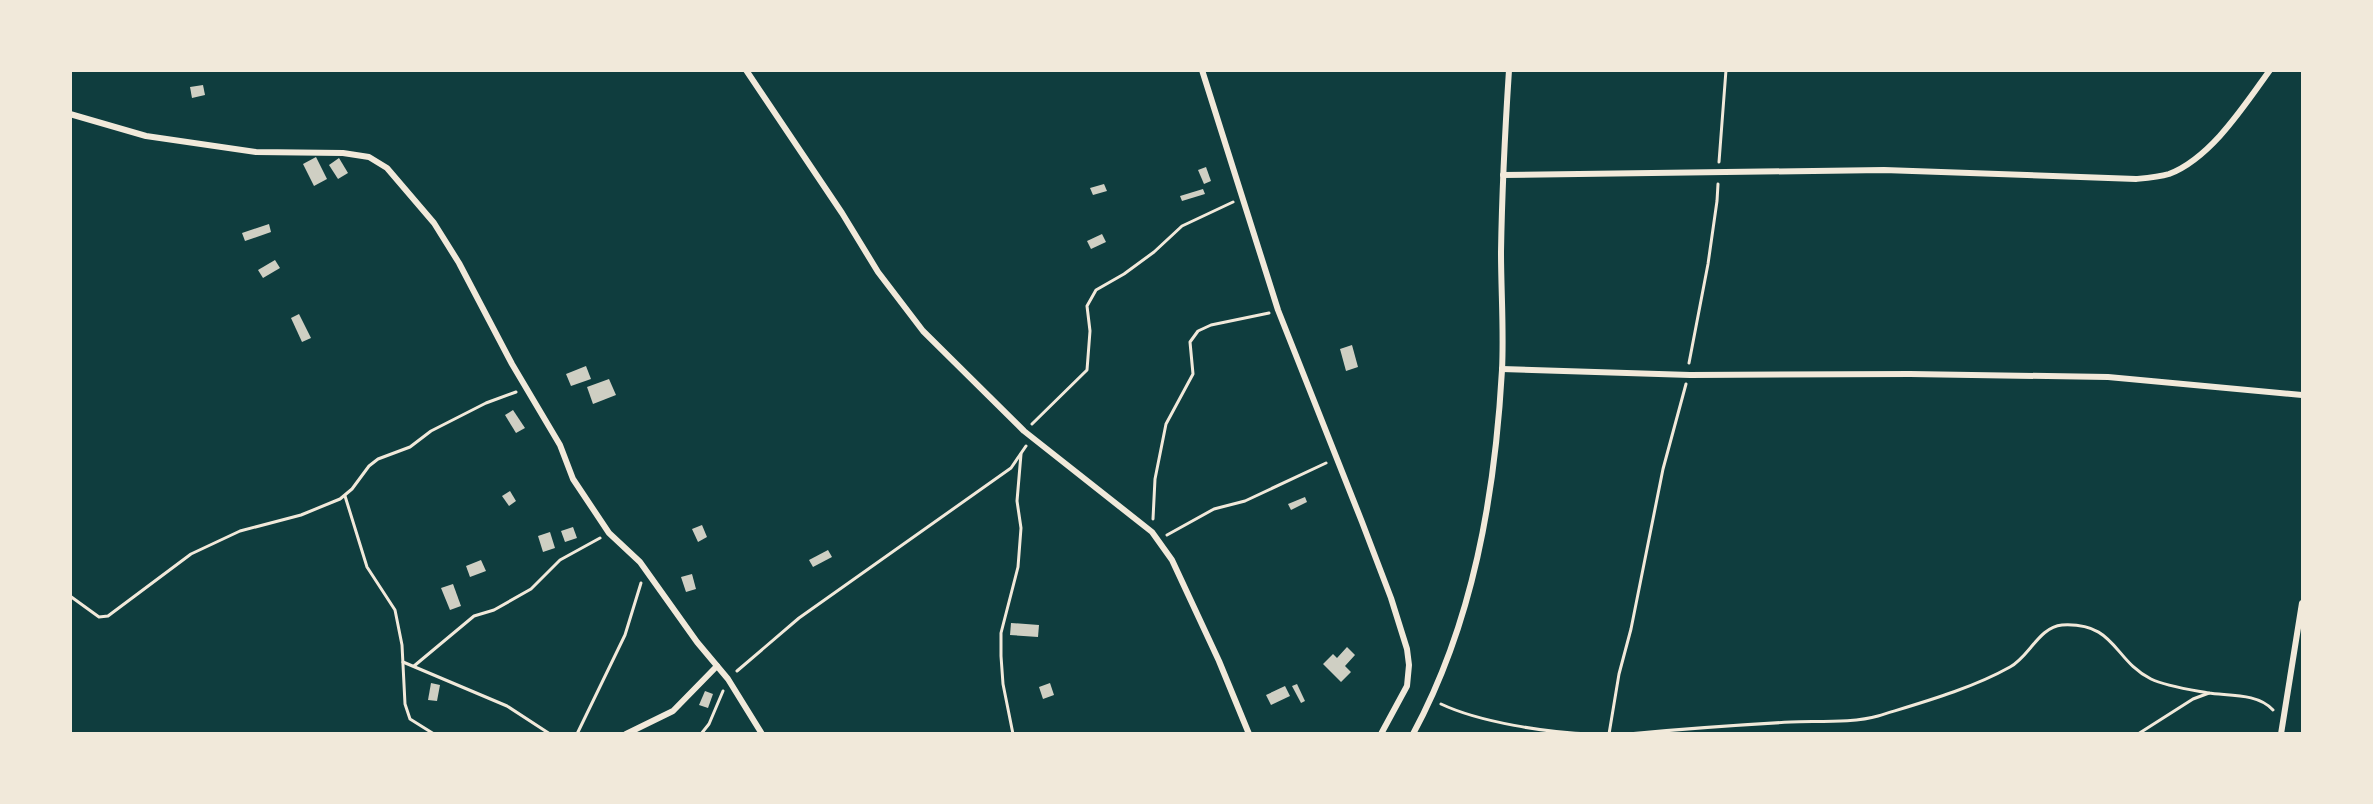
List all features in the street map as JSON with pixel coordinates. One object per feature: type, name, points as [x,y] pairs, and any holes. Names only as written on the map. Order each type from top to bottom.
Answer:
[{"type":"street","points":[[746,70],[842,213],[878,272],[922,331],[1024,431],[1152,532],[1172,560],[1219,661],[1249,733]]},
{"type":"street","points":[[1202,70],[1278,310],[1391,598],[1407,649],[1409,665],[1407,686],[1381,734]]},
{"type":"street","points":[[1413,734],[1431,699],[1461,620],[1474,573],[1492,476],[1502,369],[1503,175],[1509,70]]},
{"type":"street","points":[[1503,175],[1884,170],[2136,179],[2168,174],[2198,158],[2241,111],[2270,70]]},
{"type":"street","points":[[70,114],[146,136],[256,152],[343,153],[369,157],[387,168],[434,223],[459,263],[526,388],[560,445],[573,479],[609,533],[645,570],[728,679],[762,734]]},
{"type":"street","points":[[1502,369],[1689,375],[1910,374],[2108,377],[2302,394]]},
{"type":"street","points":[[2281,734],[2302,603]]},
{"type":"street","points":[[626,734],[672,711],[717,666]]},
{"type":"path","points":[[1609,734],[1619,674],[1631,629],[1663,469],[1681,396],[1689,375],[1689,360],[1697,329],[1715,219],[1725,70]]},
{"type":"path","points":[[1024,431],[1087,370],[1090,339],[1087,306],[1095,290],[1124,274],[1154,252],[1182,226],[1242,198]]},
{"type":"path","points":[[1152,532],[1155,479],[1166,424],[1193,374],[1190,342],[1198,331],[1211,325],[1278,310]]},
{"type":"path","points":[[70,596],[99,617],[104,618],[191,554],[240,531],[301,515],[340,499],[352,489],[369,466],[378,459],[410,447],[431,431],[486,403],[526,388]]},
{"type":"path","points":[[701,734],[709,724],[728,679],[799,618],[1011,468],[1032,437]]},
{"type":"path","points":[[1013,734],[1003,684],[1001,633],[1018,567],[1021,528],[1017,501],[1022,453]]},
{"type":"path","points":[[1158,540],[1214,508],[1245,501],[1336,459]]},
{"type":"path","points":[[344,495],[367,567],[395,610],[401,636],[405,704],[410,719],[434,734]]},
{"type":"path","points":[[414,666],[474,616],[494,610],[531,589],[560,560],[609,533]]},
{"type":"path","points":[[577,734],[625,635],[645,570]]},
{"type":"path","points":[[1628,734],[1874,717],[1965,687],[2012,667],[2027,654],[2046,631],[2061,625],[2087,626],[2094,629],[2112,642],[2139,671],[2153,680],[2209,693],[2242,696],[2266,702],[2272,709],[2274,717]]},
{"type":"path","points":[[403,662],[507,706],[550,734]]},
{"type":"path","points":[[2138,734],[2193,699],[2209,693]]},
{"type":"path","points":[[1431,699],[1448,708],[1481,717],[1538,728],[1591,734]]},
{"type":"building","points":[[203,85],[205,95],[192,98],[190,87]]},
{"type":"building","points":[[316,157],[327,179],[314,186],[303,164]]},
{"type":"building","points":[[339,158],[348,173],[338,179],[329,165]]},
{"type":"building","points":[[1206,167],[1211,181],[1204,184],[1198,170]]},
{"type":"building","points":[[1104,184],[1107,191],[1093,195],[1090,188]]},
{"type":"building","points":[[1203,189],[1205,194],[1182,201],[1180,196]]},
{"type":"building","points":[[269,224],[271,232],[245,241],[242,233]]},
{"type":"building","points":[[1102,234],[1106,242],[1091,249],[1087,241]]},
{"type":"building","points":[[275,260],[280,268],[263,278],[258,270]]},
{"type":"building","points":[[299,314],[311,338],[302,342],[291,318]]},
{"type":"building","points":[[1352,345],[1358,367],[1346,371],[1340,349]]},
{"type":"building","points":[[586,366],[591,379],[571,386],[566,374]]},
{"type":"building","points":[[609,379],[616,395],[593,404],[587,387]]},
{"type":"building","points":[[513,410],[525,428],[516,433],[505,415]]},
{"type":"building","points":[[510,491],[516,501],[509,506],[502,496]]},
{"type":"building","points":[[1305,497],[1307,502],[1291,510],[1288,504]]},
{"type":"building","points":[[702,525],[707,537],[698,542],[692,529]]},
{"type":"building","points":[[573,527],[577,538],[565,542],[561,531]]},
{"type":"building","points":[[550,532],[555,548],[543,552],[538,536]]},
{"type":"building","points":[[828,550],[832,557],[813,567],[809,560]]},
{"type":"building","points":[[481,560],[486,571],[470,577],[466,566]]},
{"type":"building","points":[[692,574],[696,589],[686,592],[681,577]]},
{"type":"building","points":[[453,584],[461,606],[450,610],[441,588]]},
{"type":"building","points":[[1011,623],[1039,625],[1038,637],[1010,635]]},
{"type":"building","points":[[1347,647],[1355,655],[1345,666],[1351,672],[1341,682],[1323,664],[1333,654],[1337,658]]},
{"type":"building","points":[[431,683],[440,685],[437,701],[428,700]]},
{"type":"building","points":[[1050,683],[1054,695],[1043,699],[1039,687]]},
{"type":"building","points":[[1297,684],[1305,701],[1301,703],[1292,686]]},
{"type":"building","points":[[1285,686],[1290,696],[1271,705],[1266,695]]},
{"type":"building","points":[[705,691],[713,694],[708,708],[699,705]]}]
